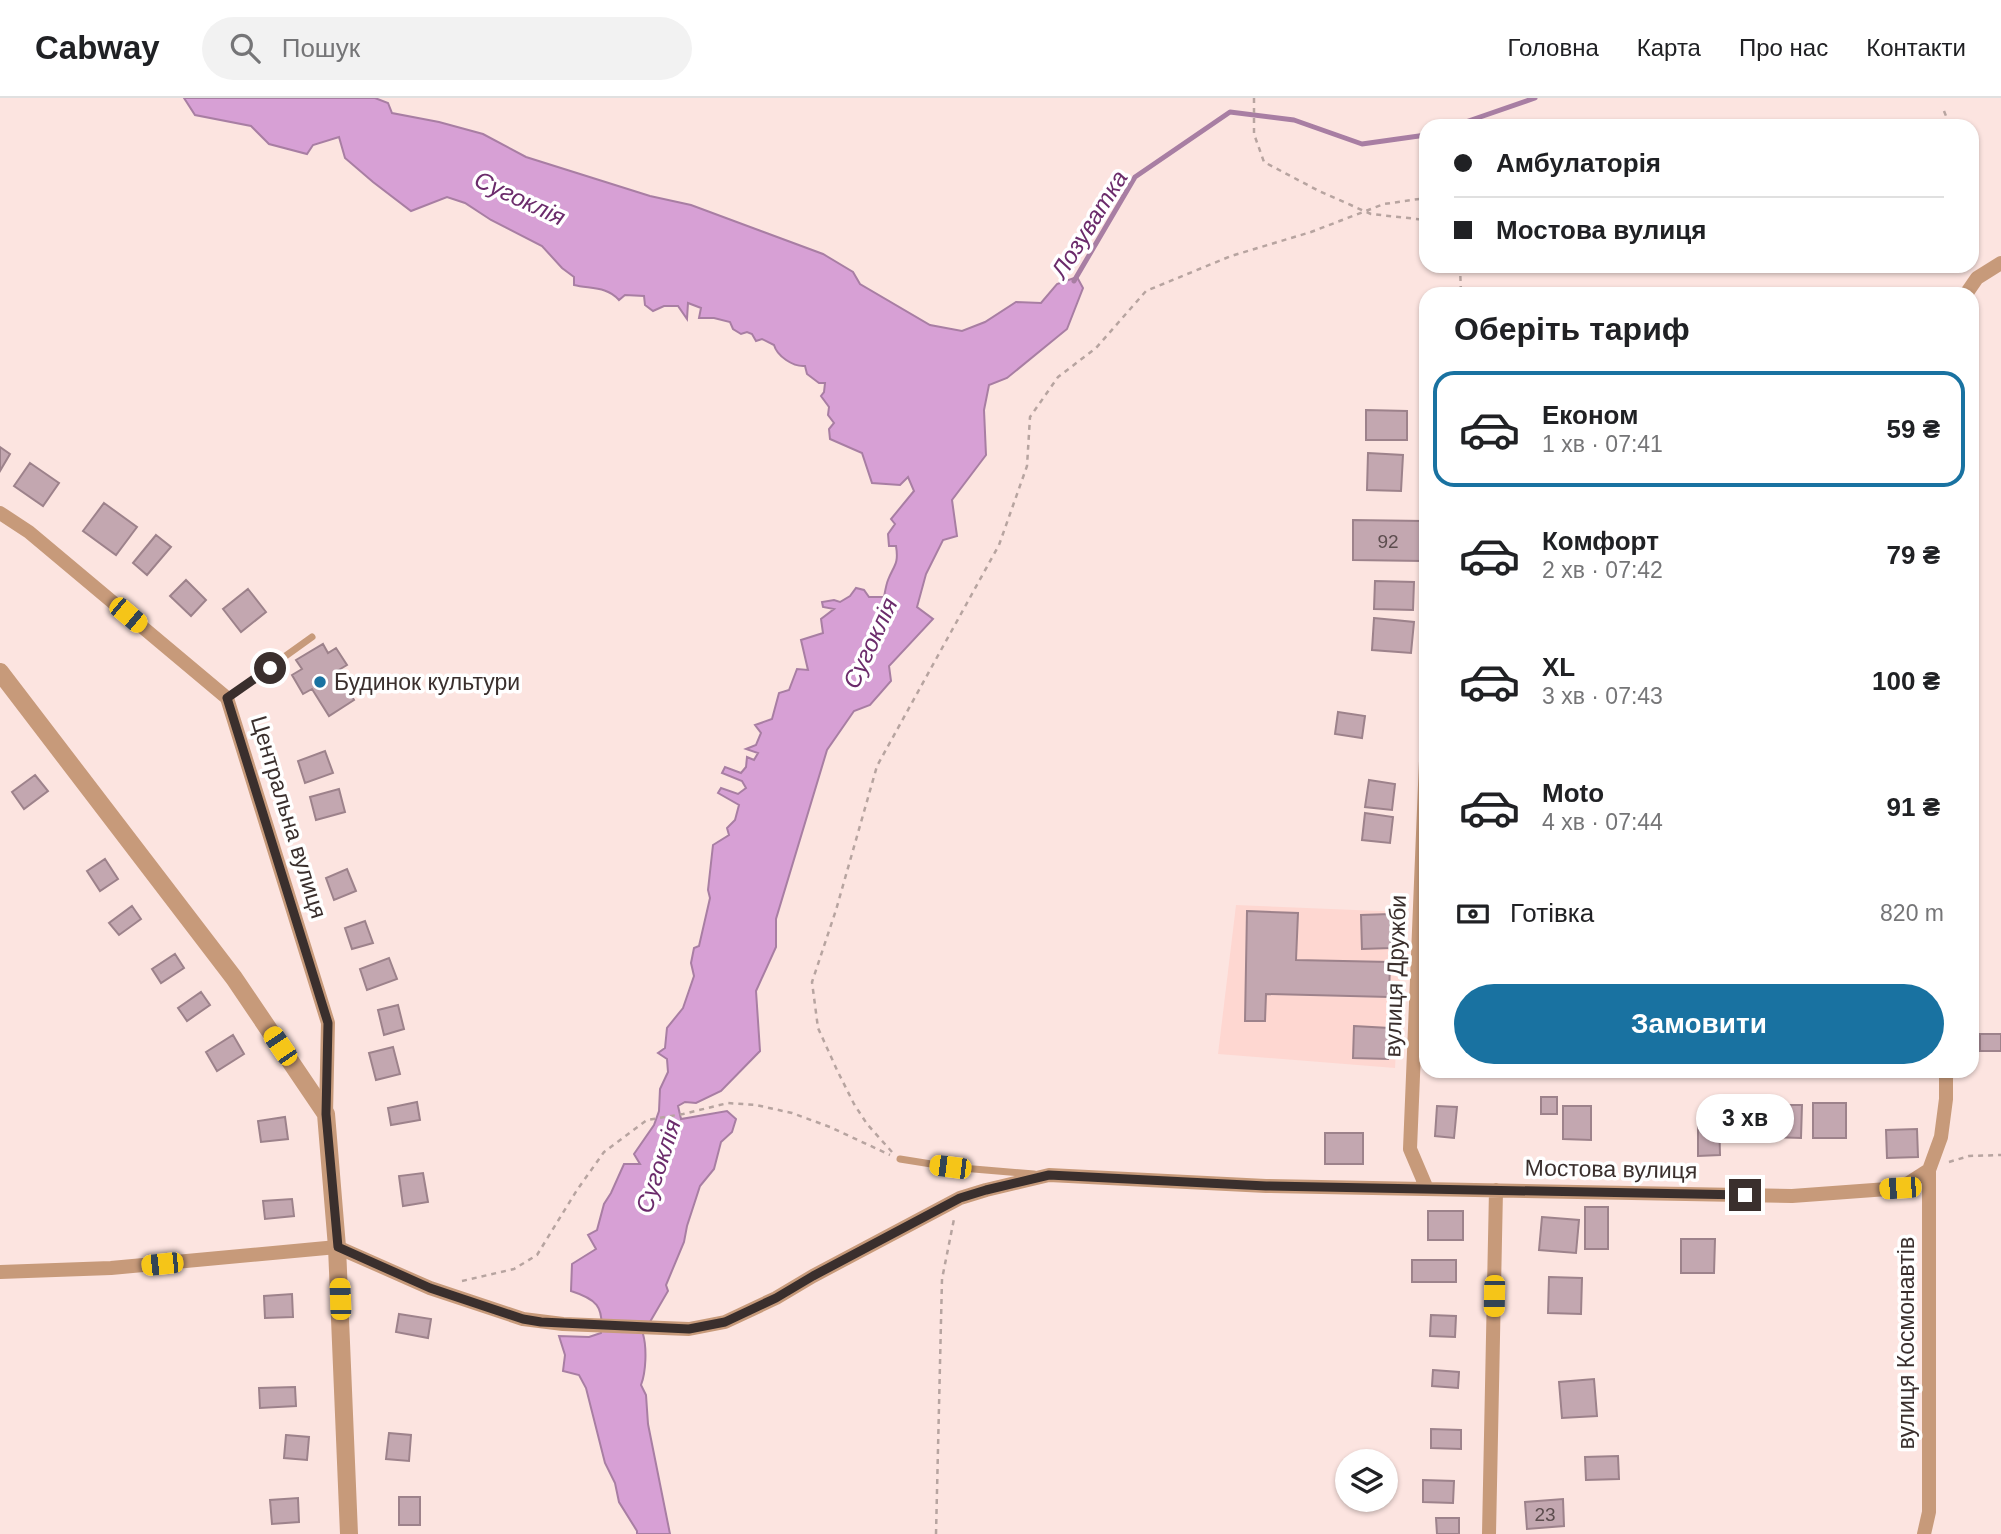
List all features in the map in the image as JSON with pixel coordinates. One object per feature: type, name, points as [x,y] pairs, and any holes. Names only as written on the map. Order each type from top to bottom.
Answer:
[{"type":"street","points":[[1971,287],[1977,278],[2001,263]]},
{"type":"street","name":"Центральна вулиця","points":[[0,513],[29,532],[227,698],[328,1023],[326,1114],[338,1247],[349,1534]]},
{"type":"street","name":"Центральна вулиця","points":[[0,672],[233,978],[326,1114]]},
{"type":"street","name":"вулиця Дружби","points":[[1419,931],[1410,1149],[1427,1189]]},
{"type":"street","name":"вулиця Космонавтів","points":[[1924,1534],[1929,1512],[1928,1170],[1941,1137],[1946,1078]]},
{"type":"street","name":"Мостова вулиця","points":[[338,1247],[430,1288],[523,1319],[689,1329],[725,1322],[776,1298],[960,1198],[1049,1175],[1266,1186],[1792,1196],[1900,1188],[1928,1170]]},
{"type":"street","points":[[1489,1534],[1496,1190]]},
{"type":"street","points":[[0,1272],[111,1268],[338,1247]]},
{"type":"lane","points":[[227,698],[312,637]]},
{"type":"lane","points":[[900,1159],[960,1168],[1049,1175]]},
{"type":"path","points":[[1254,98],[1254,134],[1265,162],[1319,191],[1371,214],[1419,219]]},
{"type":"path","points":[[1944,111],[1947,119]]},
{"type":"path","points":[[900,1159],[884,1145],[854,1104],[818,1028],[812,982],[836,910],[877,766],[999,545],[1027,467],[1030,417],[1058,377],[1096,348],[1146,291],[1231,256],[1311,232],[1384,204],[1419,199]]},
{"type":"path","points":[[430,1288],[514,1269],[537,1255],[604,1152],[648,1120],[728,1103],[756,1105],[792,1113],[830,1127],[900,1159]]},
{"type":"path","points":[[1928,1170],[1969,1156],[2001,1155]]},
{"type":"path","points":[[936,1534],[942,1279],[960,1198]]},
{"type":"shaded area","points":[[1236,905],[1404,912],[1395,1068],[1218,1054]]},
{"type":"water","name":"Сугоклія","points":[[184,98],[375,98],[388,103],[392,113],[483,134],[526,157],[650,196],[691,205],[823,254],[853,272],[860,284],[930,325],[962,331],[985,322],[1016,302],[1041,303],[1057,284],[1077,277],[1083,288],[1067,329],[1007,378],[989,385],[984,410],[986,455],[952,500],[957,536],[943,540],[926,574],[917,607],[933,619],[889,666],[891,681],[870,705],[854,711],[827,750],[776,919],[776,947],[756,991],[760,1051],[721,1091],[696,1103],[685,1102],[678,1106],[681,1119],[727,1111],[736,1119],[732,1132],[721,1142],[714,1169],[700,1186],[684,1242],[666,1285],[668,1291],[643,1334],[645,1360],[641,1385],[646,1395],[648,1424],[670,1534],[637,1534],[619,1502],[615,1483],[605,1463],[586,1388],[579,1375],[563,1371],[565,1355],[559,1336],[589,1337],[601,1333],[602,1324],[596,1305],[587,1297],[571,1291],[572,1264],[596,1249],[588,1235],[597,1230],[604,1204],[624,1164],[640,1164],[634,1154],[654,1125],[659,1111],[660,1089],[668,1072],[667,1059],[658,1053],[665,1048],[667,1028],[683,1008],[694,976],[691,963],[694,948],[699,946],[710,898],[708,890],[713,845],[729,835],[727,828],[735,820],[739,805],[718,793],[721,788],[738,794],[746,788],[742,781],[722,773],[725,767],[741,773],[746,767],[747,757],[754,760],[758,753],[746,749],[756,745],[761,733],[755,725],[772,719],[779,693],[789,690],[797,669],[808,670],[801,640],[823,633],[821,619],[834,609],[823,607],[822,602],[840,602],[856,588],[864,590],[869,597],[884,597],[897,557],[896,546],[889,546],[888,534],[895,524],[891,519],[914,491],[908,477],[900,485],[872,483],[862,453],[830,439],[829,429],[834,423],[828,415],[829,407],[821,396],[825,383],[819,383],[807,374],[805,366],[786,360],[774,345],[762,339],[756,341],[752,334],[747,332],[741,334],[733,329],[730,322],[699,318],[701,308],[688,303],[687,319],[678,306],[664,306],[653,311],[645,305],[644,296],[625,295],[619,300],[604,290],[574,285],[574,277],[542,246],[491,220],[465,203],[447,197],[411,211],[345,158],[339,137],[313,145],[307,154],[269,144],[251,126],[195,115]]},
{"type":"building","points":[[1366,410],[1407,411],[1407,440],[1366,440]]},
{"type":"building","points":[[0,447],[10,454],[0,471]]},
{"type":"building","points":[[1368,453],[1403,455],[1401,491],[1367,490]]},
{"type":"building","points":[[30,463],[59,483],[43,506],[14,486]]},
{"type":"building","points":[[104,503],[137,527],[116,555],[83,531]]},
{"type":"building","points":[[1353,520],[1419,521],[1419,561],[1353,560]]},
{"type":"building","points":[[156,535],[171,547],[147,575],[133,563]]},
{"type":"building","points":[[186,580],[206,600],[191,616],[170,596]]},
{"type":"building","points":[[1375,581],[1414,582],[1413,610],[1374,609]]},
{"type":"building","points":[[248,589],[266,612],[241,632],[223,609]]},
{"type":"building","points":[[1374,618],[1414,622],[1411,653],[1372,650]]},
{"type":"building","name":"Будинок культури","points":[[323,644],[328,653],[336,648],[347,665],[337,671],[354,700],[329,716],[312,689],[303,694],[292,675],[302,669],[296,660]]},
{"type":"building","points":[[1338,712],[1365,716],[1362,738],[1335,734]]},
{"type":"building","points":[[325,751],[333,773],[305,783],[298,761]]},
{"type":"building","points":[[35,775],[48,791],[24,809],[12,792]]},
{"type":"building","points":[[1369,780],[1395,784],[1392,810],[1365,807]]},
{"type":"building","points":[[339,789],[345,812],[316,820],[310,797]]},
{"type":"building","points":[[1365,813],[1393,817],[1390,843],[1362,840]]},
{"type":"building","points":[[105,859],[118,879],[100,891],[87,871]]},
{"type":"building","points":[[347,869],[356,891],[334,900],[326,878]]},
{"type":"building","points":[[132,906],[141,919],[119,935],[109,923]]},
{"type":"building","points":[[1247,911],[1298,913],[1296,960],[1390,962],[1389,997],[1266,994],[1265,1021],[1245,1021]]},
{"type":"building","points":[[1390,914],[1391,948],[1362,949],[1361,915]]},
{"type":"building","points":[[365,921],[373,943],[352,949],[345,928]]},
{"type":"building","points":[[175,954],[184,968],[161,983],[152,969]]},
{"type":"building","points":[[389,958],[397,979],[367,990],[360,969]]},
{"type":"building","points":[[201,992],[210,1005],[187,1021],[178,1008]]},
{"type":"building","points":[[398,1005],[404,1029],[384,1035],[378,1010]]},
{"type":"building","points":[[1354,1026],[1389,1028],[1388,1059],[1353,1058]]},
{"type":"building","points":[[1980,1034],[2001,1034],[2001,1051],[1980,1051]]},
{"type":"building","points":[[233,1035],[244,1054],[217,1071],[206,1052]]},
{"type":"building","points":[[393,1047],[400,1074],[376,1080],[369,1053]]},
{"type":"building","points":[[1541,1097],[1557,1097],[1557,1114],[1541,1114]]},
{"type":"building","points":[[417,1102],[420,1120],[391,1125],[388,1108]]},
{"type":"building","points":[[1813,1103],[1846,1103],[1846,1138],[1813,1138]]},
{"type":"building","points":[[1769,1105],[1802,1105],[1801,1138],[1768,1137]]},
{"type":"building","points":[[1437,1106],[1457,1107],[1454,1138],[1435,1136]]},
{"type":"building","points":[[1563,1106],[1591,1106],[1591,1140],[1563,1139]]},
{"type":"building","points":[[1719,1114],[1720,1155],[1698,1156],[1698,1115]]},
{"type":"building","points":[[285,1117],[288,1139],[261,1142],[258,1121]]},
{"type":"building","points":[[1917,1129],[1918,1157],[1887,1158],[1886,1130]]},
{"type":"building","points":[[1325,1133],[1363,1133],[1363,1164],[1325,1164]]},
{"type":"building","points":[[423,1173],[428,1202],[403,1206],[399,1176]]},
{"type":"building","points":[[292,1199],[294,1216],[265,1219],[263,1201]]},
{"type":"building","points":[[1585,1207],[1608,1207],[1608,1249],[1585,1249]]},
{"type":"building","points":[[1428,1211],[1463,1211],[1463,1240],[1428,1240]]},
{"type":"building","points":[[1542,1217],[1579,1220],[1576,1253],[1539,1250]]},
{"type":"building","points":[[1681,1239],[1715,1239],[1714,1273],[1681,1273]]},
{"type":"building","points":[[1412,1260],[1456,1260],[1456,1282],[1412,1282]]},
{"type":"building","points":[[1549,1277],[1582,1278],[1581,1314],[1548,1313]]},
{"type":"building","points":[[292,1294],[293,1317],[265,1318],[264,1296]]},
{"type":"building","points":[[399,1314],[431,1319],[428,1338],[396,1332]]},
{"type":"building","points":[[1431,1315],[1456,1316],[1455,1337],[1430,1336]]},
{"type":"building","points":[[1433,1370],[1459,1372],[1458,1388],[1432,1386]]},
{"type":"building","points":[[1594,1379],[1597,1416],[1562,1418],[1559,1382]]},
{"type":"building","points":[[295,1387],[296,1406],[260,1408],[259,1388]]},
{"type":"building","points":[[1431,1429],[1461,1430],[1461,1449],[1431,1448]]},
{"type":"building","points":[[389,1433],[411,1435],[409,1461],[386,1459]]},
{"type":"building","points":[[286,1435],[309,1437],[307,1460],[284,1458]]},
{"type":"building","points":[[1618,1456],[1619,1479],[1586,1480],[1585,1457]]},
{"type":"building","points":[[1423,1480],[1454,1481],[1453,1503],[1423,1502]]},
{"type":"building","points":[[399,1497],[420,1497],[420,1525],[399,1525]]},
{"type":"building","points":[[298,1498],[299,1522],[272,1524],[270,1500]]},
{"type":"building","points":[[1563,1499],[1564,1526],[1527,1529],[1525,1502]]},
{"type":"building","points":[[1436,1518],[1459,1518],[1459,1534],[1437,1534]]},
{"type":"waterway","name":"Лозуватка","points":[[1474,119],[1535,98]]},
{"type":"waterway","name":"Лозуватка","points":[[1074,281],[1135,177],[1230,112],[1294,120],[1362,144],[1419,136]]},
{"type":"place","name":"Будинок культури","points":[[320,682]]},
{"type":"route","points":[[270,668],[227,698],[328,1023],[326,1114],[338,1247],[430,1288],[523,1319],[541,1322],[689,1329],[725,1322],[776,1298],[960,1198],[1049,1175],[1266,1186],[1745,1195]]}]
